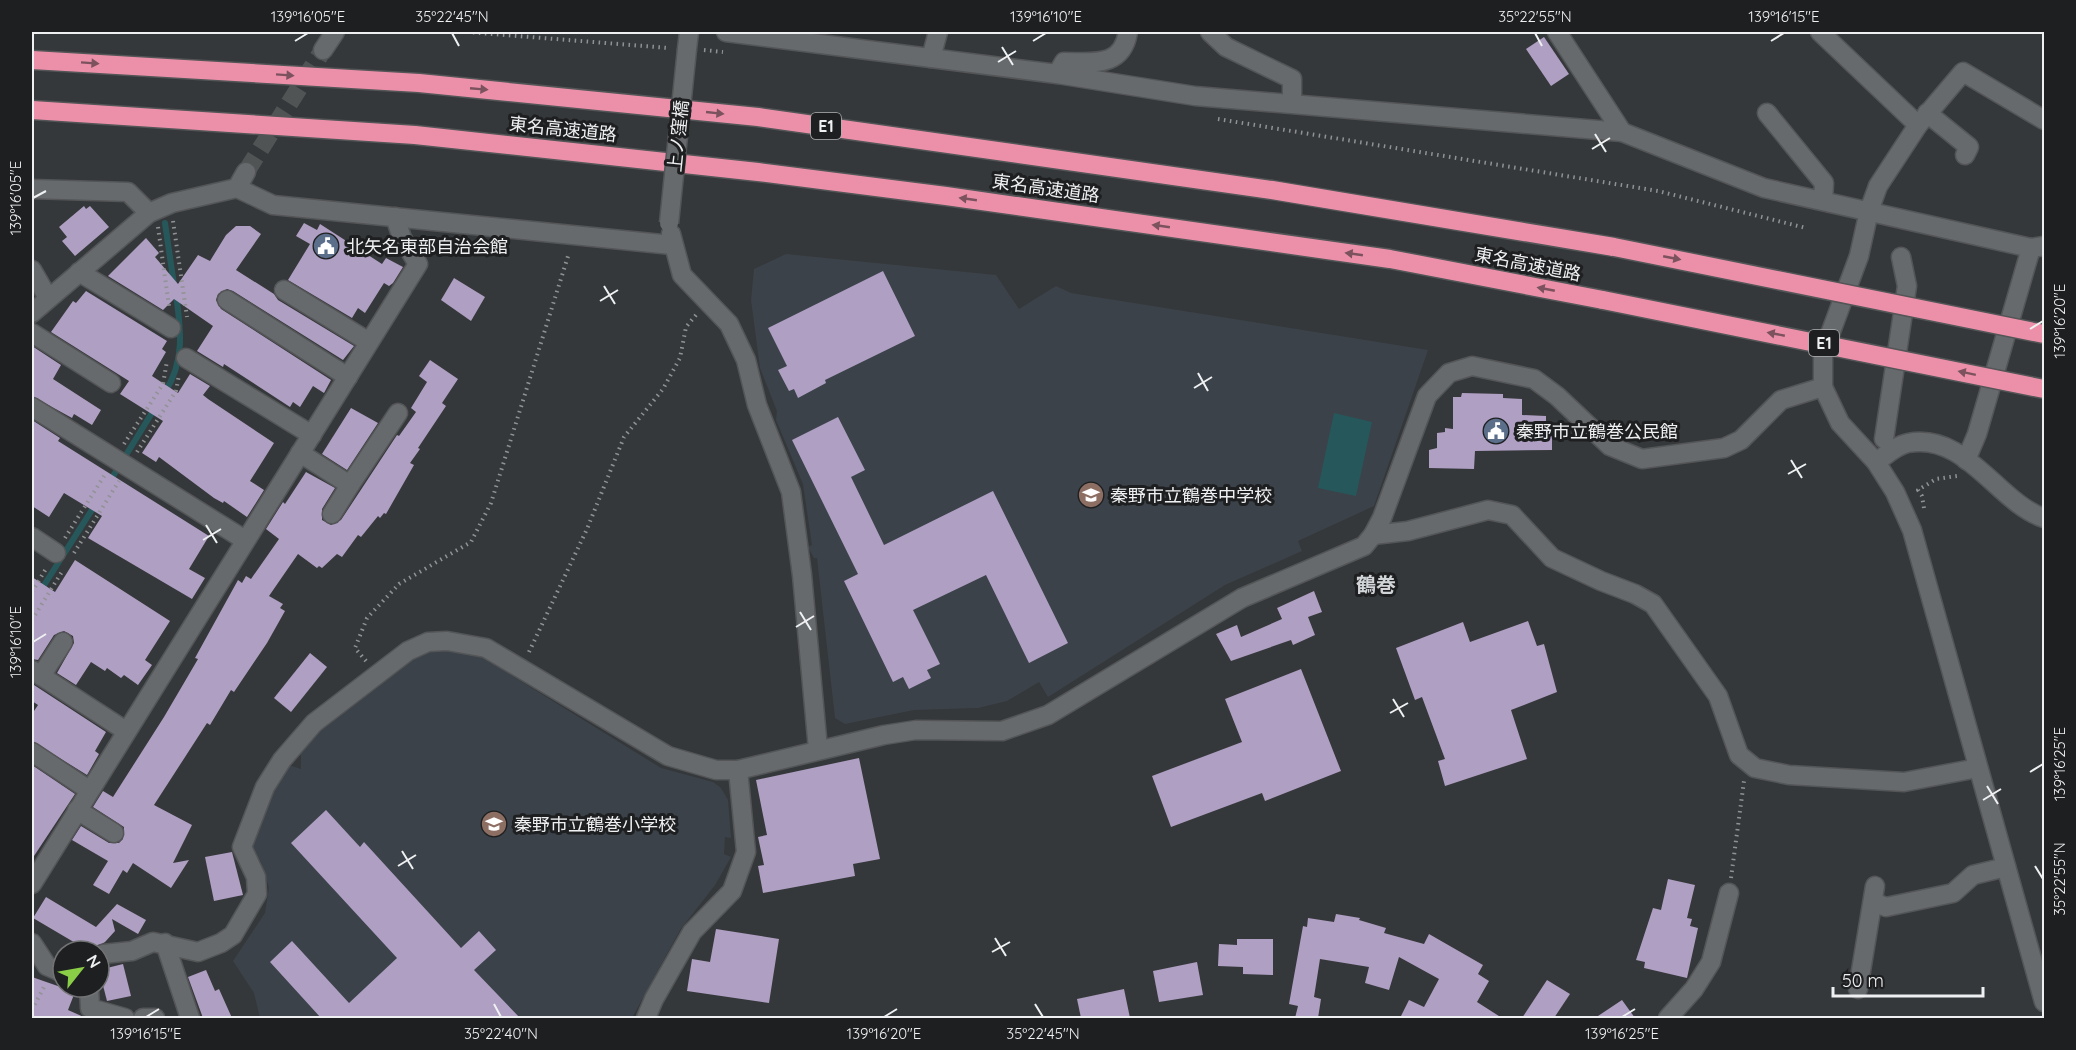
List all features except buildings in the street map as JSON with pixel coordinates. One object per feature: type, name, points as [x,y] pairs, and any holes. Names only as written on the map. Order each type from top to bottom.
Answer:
[{"type":"highway","name":"東名高速道路","points":[[32,60],[419,83],[758,117],[1260,189],[1614,247],[2044,334]]},
{"type":"highway","name":"東名高速道路","points":[[32,110],[415,135],[758,172],[969,199],[1390,259],[2044,389]]},
{"type":"street","points":[[323,50],[335,32]]},
{"type":"street","points":[[726,32],[1057,74],[1195,96],[1292,102],[1622,132],[1764,188],[2038,247],[1964,469]]},
{"type":"street","points":[[931,58],[938,32]]},
{"type":"street","points":[[1057,74],[1064,62],[1106,62],[1119,53],[1127,40],[1128,32]]},
{"type":"street","points":[[1210,32],[1226,47],[1292,80],[1292,102]]},
{"type":"street","points":[[1557,32],[1622,132]]},
{"type":"street","points":[[1820,32],[1922,119],[1964,140],[1969,147],[1965,155]]},
{"type":"street","name":"上ノ窪橋","points":[[688,40],[669,223],[672,245],[682,275],[706,303],[729,324],[746,360],[757,405],[791,492],[802,575],[818,749]]},
{"type":"street","points":[[2044,120],[1963,72],[1922,119],[1878,186],[1869,211],[1859,256],[1823,353],[1823,387],[1840,423],[1876,462],[1895,492],[1912,530],[2044,1002]]},
{"type":"street","points":[[1767,113],[1824,183],[1823,201]]},
{"type":"street","points":[[237,188],[246,172]]},
{"type":"street","points":[[32,313],[79,272],[154,219],[172,203],[237,188],[273,205],[672,245]]},
{"type":"street","points":[[32,189],[128,192],[154,219]]},
{"type":"street","points":[[32,881],[418,264],[402,238],[395,217]]},
{"type":"street","points":[[1884,439],[1907,286],[1901,257]]},
{"type":"street","points":[[32,270],[48,298]]},
{"type":"street","points":[[79,272],[179,326]]},
{"type":"street","points":[[284,290],[369,342]]},
{"type":"street","points":[[227,300],[348,377]]},
{"type":"street","points":[[32,333],[111,383]]},
{"type":"street","points":[[183,363],[312,435]]},
{"type":"street","points":[[111,955],[132,951],[153,942],[198,952],[221,943],[232,934],[257,894],[256,878],[242,847],[265,787],[282,760],[314,723],[408,651],[428,642],[447,641],[486,648],[668,756],[716,770],[738,770],[818,749],[916,730],[1002,731],[1048,716],[1242,598],[1364,546],[1373,535],[1427,396],[1449,373],[1472,366],[1534,379],[1557,396],[1610,446],[1642,459],[1724,448],[1741,440],[1781,400],[1823,387]]},
{"type":"street","points":[[32,407],[245,540]]},
{"type":"street","points":[[332,514],[398,413]]},
{"type":"street","points":[[1876,462],[1907,443],[1931,443],[1948,449],[1964,469],[2044,518]]},
{"type":"street","points":[[300,453],[350,485]]},
{"type":"street","points":[[1373,535],[1408,531],[1488,510],[1512,515],[1552,558],[1653,604],[1718,696],[1739,755],[1747,762],[1773,774],[1904,782],[1978,768]]},
{"type":"street","points":[[32,537],[65,557]]},
{"type":"street","points":[[63,642],[36,673],[126,732]]},
{"type":"street","points":[[32,752],[90,790]]},
{"type":"street","points":[[646,1018],[654,999],[692,932],[732,891],[746,852],[738,770]]},
{"type":"street","points":[[77,810],[114,833]]},
{"type":"street","points":[[1858,990],[1874,894],[1886,907],[1953,893],[1973,875],[2006,867]]},
{"type":"street","points":[[1668,1018],[1694,989],[1711,962],[1729,893]]},
{"type":"street","points":[[32,943],[47,966],[51,968]]},
{"type":"street","points":[[165,943],[190,1018]]},
{"type":"street","points":[[90,999],[90,1008],[125,1018]]},
{"type":"street","points":[[143,1018],[155,1018]]},
{"type":"path","points":[[467,32],[688,40],[729,53]]},
{"type":"path","points":[[1208,117],[1658,191],[1806,228]]},
{"type":"path","points":[[32,592],[65,557],[121,463],[162,384],[179,326],[172,216]]},
{"type":"path","points":[[154,219],[179,326]]},
{"type":"path","points":[[378,675],[355,648],[367,618],[399,584],[471,542],[491,503],[575,234]]},
{"type":"path","points":[[516,667],[529,653],[572,560],[624,437],[663,389],[680,357],[686,327],[706,303]]},
{"type":"path","points":[[32,620],[65,557],[121,463],[176,391],[183,363]]},
{"type":"path","points":[[1924,507],[1918,490],[1936,479],[1954,475],[1964,469]]},
{"type":"path","points":[[1729,893],[1747,762]]},
{"type":"path","points":[[32,1010],[45,984],[51,980]]},
{"type":"shaded area","name":"秦野市立鶴巻中学校","points":[[786,254],[996,275],[1019,309],[1056,286],[1071,293],[1428,350],[1374,506],[1298,541],[1302,551],[1225,585],[1048,697],[1039,682],[1007,701],[978,708],[914,710],[845,724],[835,718],[817,558],[814,558],[808,547],[812,545],[803,484],[776,420],[777,411],[760,368],[751,300],[754,269]]},
{"type":"shaded area","name":"秦野市立鶴巻小学校","points":[[436,649],[477,654],[661,768],[713,782],[721,788],[728,800],[731,838],[725,837],[724,854],[731,857],[715,885],[680,930],[632,1018],[260,1018],[254,993],[233,961],[265,913],[269,888],[261,862],[251,846],[263,806],[286,764],[301,769],[301,751],[318,727],[412,655]]},
{"type":"water","points":[[1334,413],[1372,422],[1356,496],[1318,488]]},
{"type":"waterway","points":[[165,223],[174,285]]},
{"type":"waterway","points":[[165,392],[179,357],[180,333],[176,295]]},
{"type":"waterway","points":[[110,481],[155,408]]},
{"type":"waterway","points":[[41,590],[95,505]]},
{"type":"tunnel","points":[[246,172],[323,50]]},
{"type":"place","name":"北矢名東部自治会館","points":[[326,246]]},
{"type":"place","name":"秦野市立鶴巻公民館","points":[[1496,431]]},
{"type":"place","name":"秦野市立鶴巻中学校","points":[[1091,495]]},
{"type":"place","name":"秦野市立鶴巻小学校","points":[[494,824]]},
{"type":"district","name":"鶴巻","points":[[1376,584]]}]
